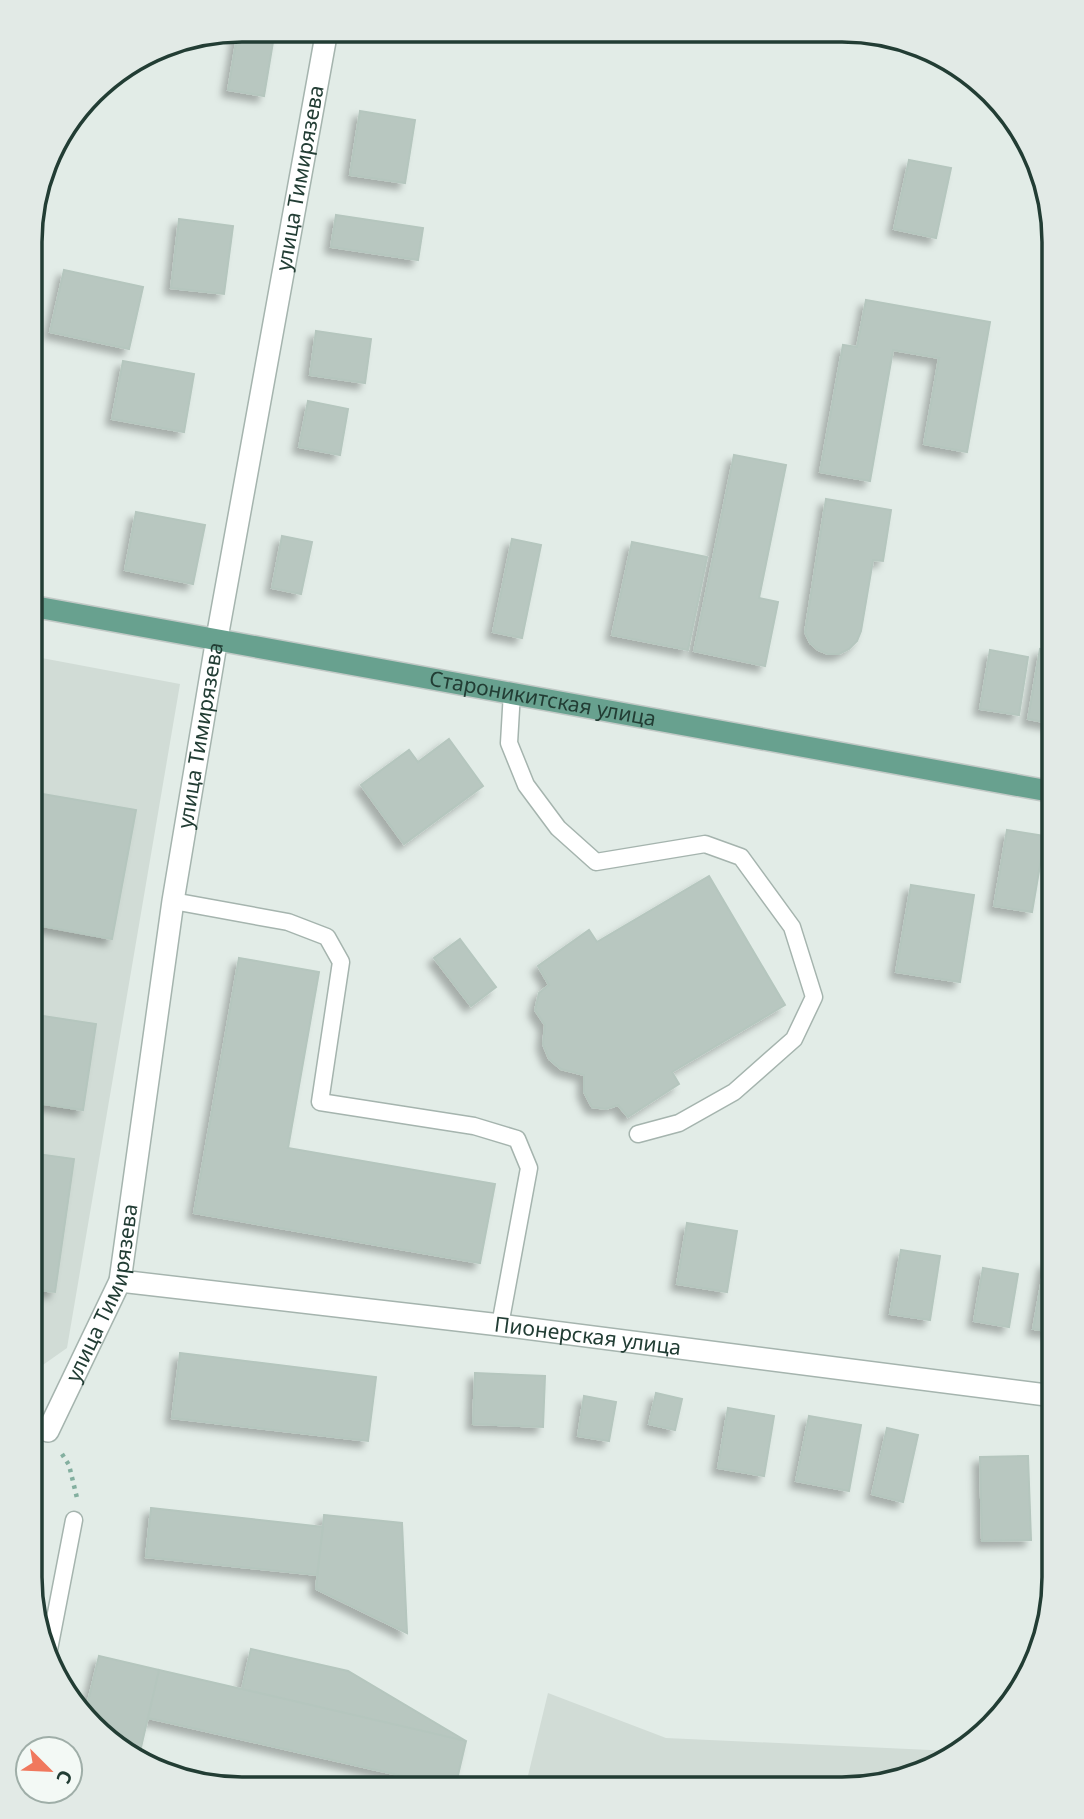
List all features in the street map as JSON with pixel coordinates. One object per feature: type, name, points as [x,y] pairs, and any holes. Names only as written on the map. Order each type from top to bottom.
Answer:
[{"type":"main road","name":"Староникитская улица","points":[[42,608],[1042,790]]},
{"type":"street","name":"улица Тимирязева","points":[[48,1431],[120,1281],[173,901],[217,638],[325,42]]},
{"type":"street","name":"Пионерская улица","points":[[120,1281],[500,1325],[1042,1394]]},
{"type":"lane","points":[[512,692],[509,743],[526,785],[558,828],[596,862],[705,844],[741,857],[792,927],[814,997],[793,1040],[734,1092],[679,1123],[638,1134]]},
{"type":"lane","points":[[173,901],[288,922],[327,937],[341,962],[320,1102],[474,1126],[517,1139],[529,1168],[500,1325]]},
{"type":"lane","points":[[51,1637],[74,1520]]},
{"type":"path","points":[[69,1465],[77,1499]]},
{"type":"shaded area","points":[[42,658],[180,684],[67,1348],[42,1366]]},
{"type":"shaded area","points":[[548,1693],[666,1738],[941,1751],[919,1762],[894,1770],[855,1777],[528,1777]]},
{"type":"building","points":[[236,42],[273,42],[264,96],[228,90]]},
{"type":"building","points":[[360,111],[415,120],[405,183],[350,175]]},
{"type":"building","points":[[909,160],[951,168],[936,238],[894,229]]},
{"type":"building","points":[[336,215],[423,228],[418,260],[331,247]]},
{"type":"building","points":[[179,219],[233,226],[224,294],[171,288]]},
{"type":"building","points":[[64,270],[143,287],[129,349],[50,332]]},
{"type":"building","points":[[866,300],[990,322],[967,452],[924,444],[939,358],[893,350],[870,481],[820,472],[843,345],[857,347]]},
{"type":"building","points":[[316,331],[371,339],[365,383],[310,375]]},
{"type":"building","points":[[123,361],[194,374],[184,432],[112,419]]},
{"type":"building","points":[[308,401],[348,409],[340,455],[299,447]]},
{"type":"building","points":[[734,455],[786,465],[759,598],[778,602],[765,666],[694,651]]},
{"type":"building","points":[[826,499],[891,510],[883,561],[873,560],[861,631],[857,641],[839,654],[818,650],[810,643],[805,632]]},
{"type":"building","points":[[136,512],[205,525],[193,584],[125,570]]},
{"type":"building","points":[[282,536],[312,542],[301,594],[272,588]]},
{"type":"building","points":[[512,539],[541,545],[522,638],[493,632]]},
{"type":"building","points":[[632,542],[707,557],[688,650],[612,635]]},
{"type":"building","points":[[1040,649],[1042,649],[1042,722],[1028,719]]},
{"type":"building","points":[[990,650],[1028,657],[1019,715],[980,709]]},
{"type":"building","points":[[449,739],[483,786],[404,844],[361,785],[409,750],[418,762]]},
{"type":"building","points":[[42,794],[136,810],[112,939],[42,926]]},
{"type":"building","points":[[1007,830],[1042,836],[1042,854],[1032,912],[994,906]]},
{"type":"building","points":[[709,876],[785,1005],[672,1072],[679,1084],[628,1117],[618,1105],[606,1109],[592,1107],[584,1092],[584,1075],[561,1069],[549,1059],[543,1044],[545,1025],[535,1010],[539,993],[549,985],[538,966],[589,930],[597,942]]},
{"type":"building","points":[[911,885],[974,895],[960,982],[896,972]]},
{"type":"building","points":[[460,939],[496,987],[471,1006],[434,958]]},
{"type":"building","points":[[239,958],[319,972],[288,1148],[495,1184],[480,1263],[194,1213]]},
{"type":"building","points":[[42,1016],[96,1024],[83,1110],[42,1104]]},
{"type":"building","points":[[42,1155],[74,1159],[55,1292],[42,1290]]},
{"type":"building","points":[[687,1223],[737,1231],[727,1292],[677,1284]]},
{"type":"building","points":[[901,1250],[940,1256],[930,1320],[890,1314]]},
{"type":"building","points":[[983,1268],[1018,1274],[1009,1327],[974,1321]]},
{"type":"building","points":[[1042,1279],[1042,1330],[1033,1329]]},
{"type":"building","points":[[180,1353],[376,1377],[368,1441],[172,1418]]},
{"type":"building","points":[[475,1373],[545,1376],[543,1427],[473,1424]]},
{"type":"building","points":[[656,1393],[682,1399],[675,1430],[649,1424]]},
{"type":"building","points":[[584,1396],[616,1402],[609,1441],[578,1436]]},
{"type":"building","points":[[728,1408],[774,1416],[764,1476],[718,1468]]},
{"type":"building","points":[[809,1416],[861,1425],[849,1491],[796,1481]]},
{"type":"building","points":[[887,1428],[918,1435],[903,1502],[872,1494]]},
{"type":"building","points":[[1028,1456],[1031,1540],[982,1541],[980,1457]]},
{"type":"building","points":[[151,1508],[323,1527],[317,1575],[146,1557]]},
{"type":"building","points":[[324,1515],[402,1523],[407,1633],[316,1589]]},
{"type":"building","points":[[251,1649],[348,1671],[466,1741],[242,1689]]},
{"type":"building","points":[[99,1656],[159,1670],[141,1749],[120,1736],[88,1704]]},
{"type":"building","points":[[159,1670],[466,1741],[458,1777],[407,1777],[148,1718]]}]
